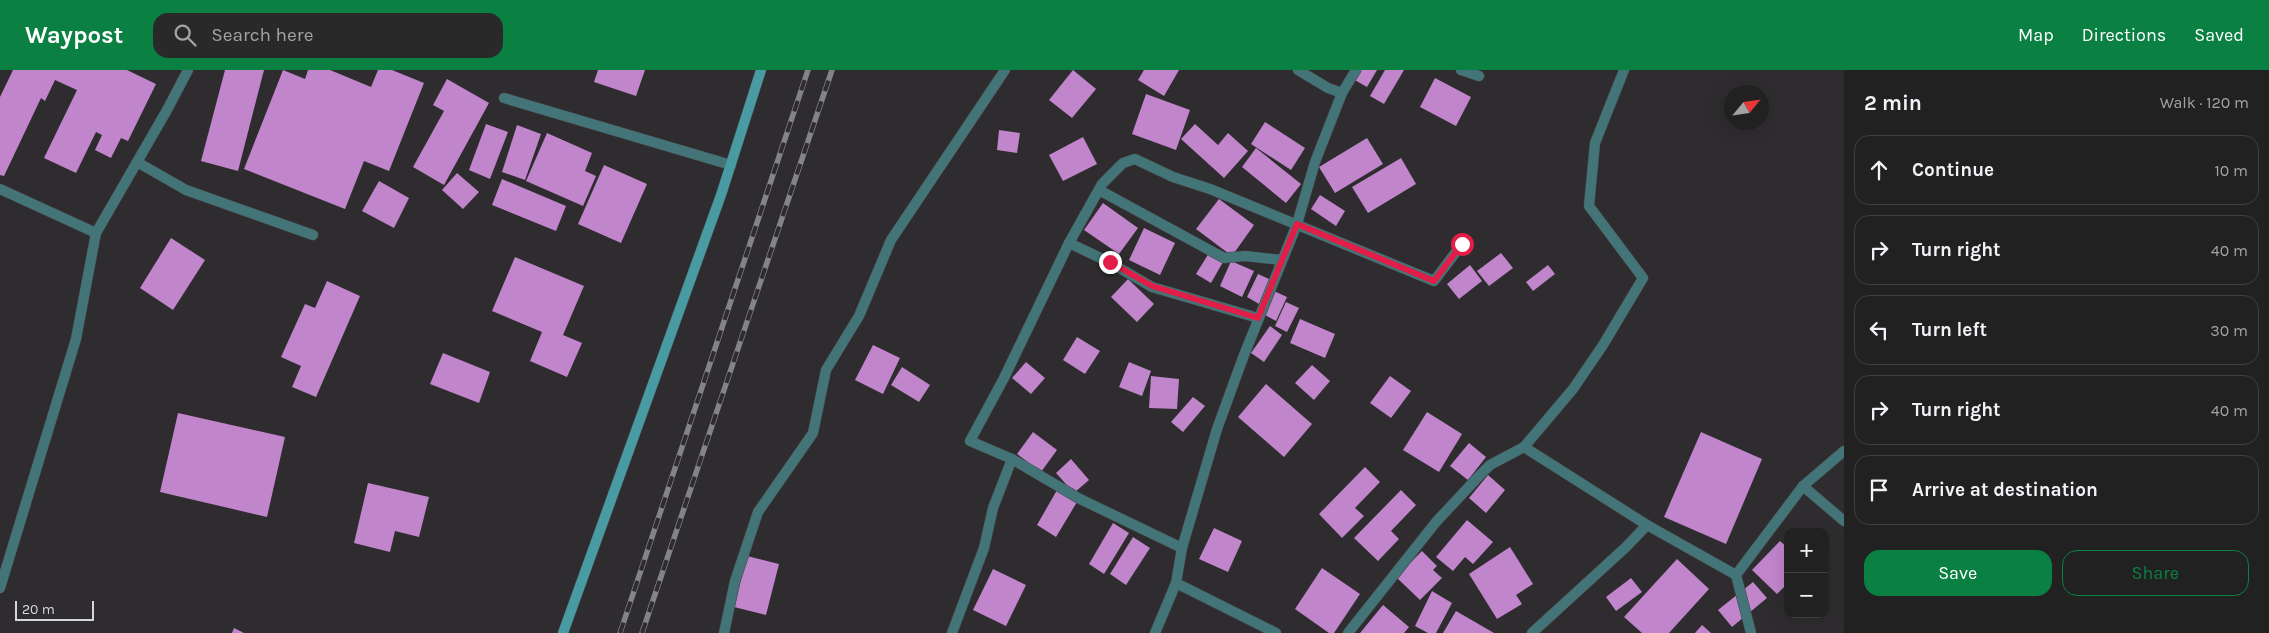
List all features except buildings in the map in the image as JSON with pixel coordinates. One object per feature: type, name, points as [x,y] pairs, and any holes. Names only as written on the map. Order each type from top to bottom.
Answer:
[{"type":"main road","points":[[563,633],[731,165],[761,70]]},
{"type":"street","points":[[0,588],[76,339],[96,233],[188,70]]},
{"type":"street","points":[[724,633],[735,581],[758,512],[812,433],[826,370],[859,316],[891,240],[1005,70]]},
{"type":"street","points":[[1298,70],[1328,88],[1342,93]]},
{"type":"street","points":[[1155,633],[1176,583],[1182,548],[1217,429],[1258,318],[1297,224],[1315,162],[1342,93],[1356,70]]},
{"type":"street","points":[[1461,70],[1478,76]]},
{"type":"street","points":[[1348,633],[1436,522],[1490,465],[1524,447],[1573,389],[1603,345],[1643,278],[1589,206],[1596,143],[1624,70]]},
{"type":"street","points":[[504,98],[731,165]]},
{"type":"street","points":[[1182,548],[1080,499],[1012,460],[970,441],[1004,378],[1069,243],[1099,190],[1123,163],[1135,159],[1434,281],[1462,244]]},
{"type":"street","points":[[136,162],[186,190],[313,235]]},
{"type":"street","points":[[0,189],[96,233]]},
{"type":"street","points":[[1099,190],[1224,258],[1245,256],[1282,260]]},
{"type":"street","points":[[1069,243],[1110,262],[1152,286],[1258,318]]},
{"type":"street","points":[[1524,447],[1647,525],[1736,575],[1751,633]]},
{"type":"street","points":[[1736,575],[1803,486],[1844,451]]},
{"type":"street","points":[[952,633],[984,548],[994,508],[1012,460]]},
{"type":"street","points":[[1803,486],[1844,520]]},
{"type":"street","points":[[1532,633],[1626,547],[1647,525]]},
{"type":"street","points":[[1176,583],[1276,633]]},
{"type":"railway","points":[[620,633],[808,70]]},
{"type":"railway","points":[[642,633],[832,70]]},
{"type":"route","points":[[1110,262],[1152,286],[1258,318],[1297,224],[1434,281],[1462,244]]}]
